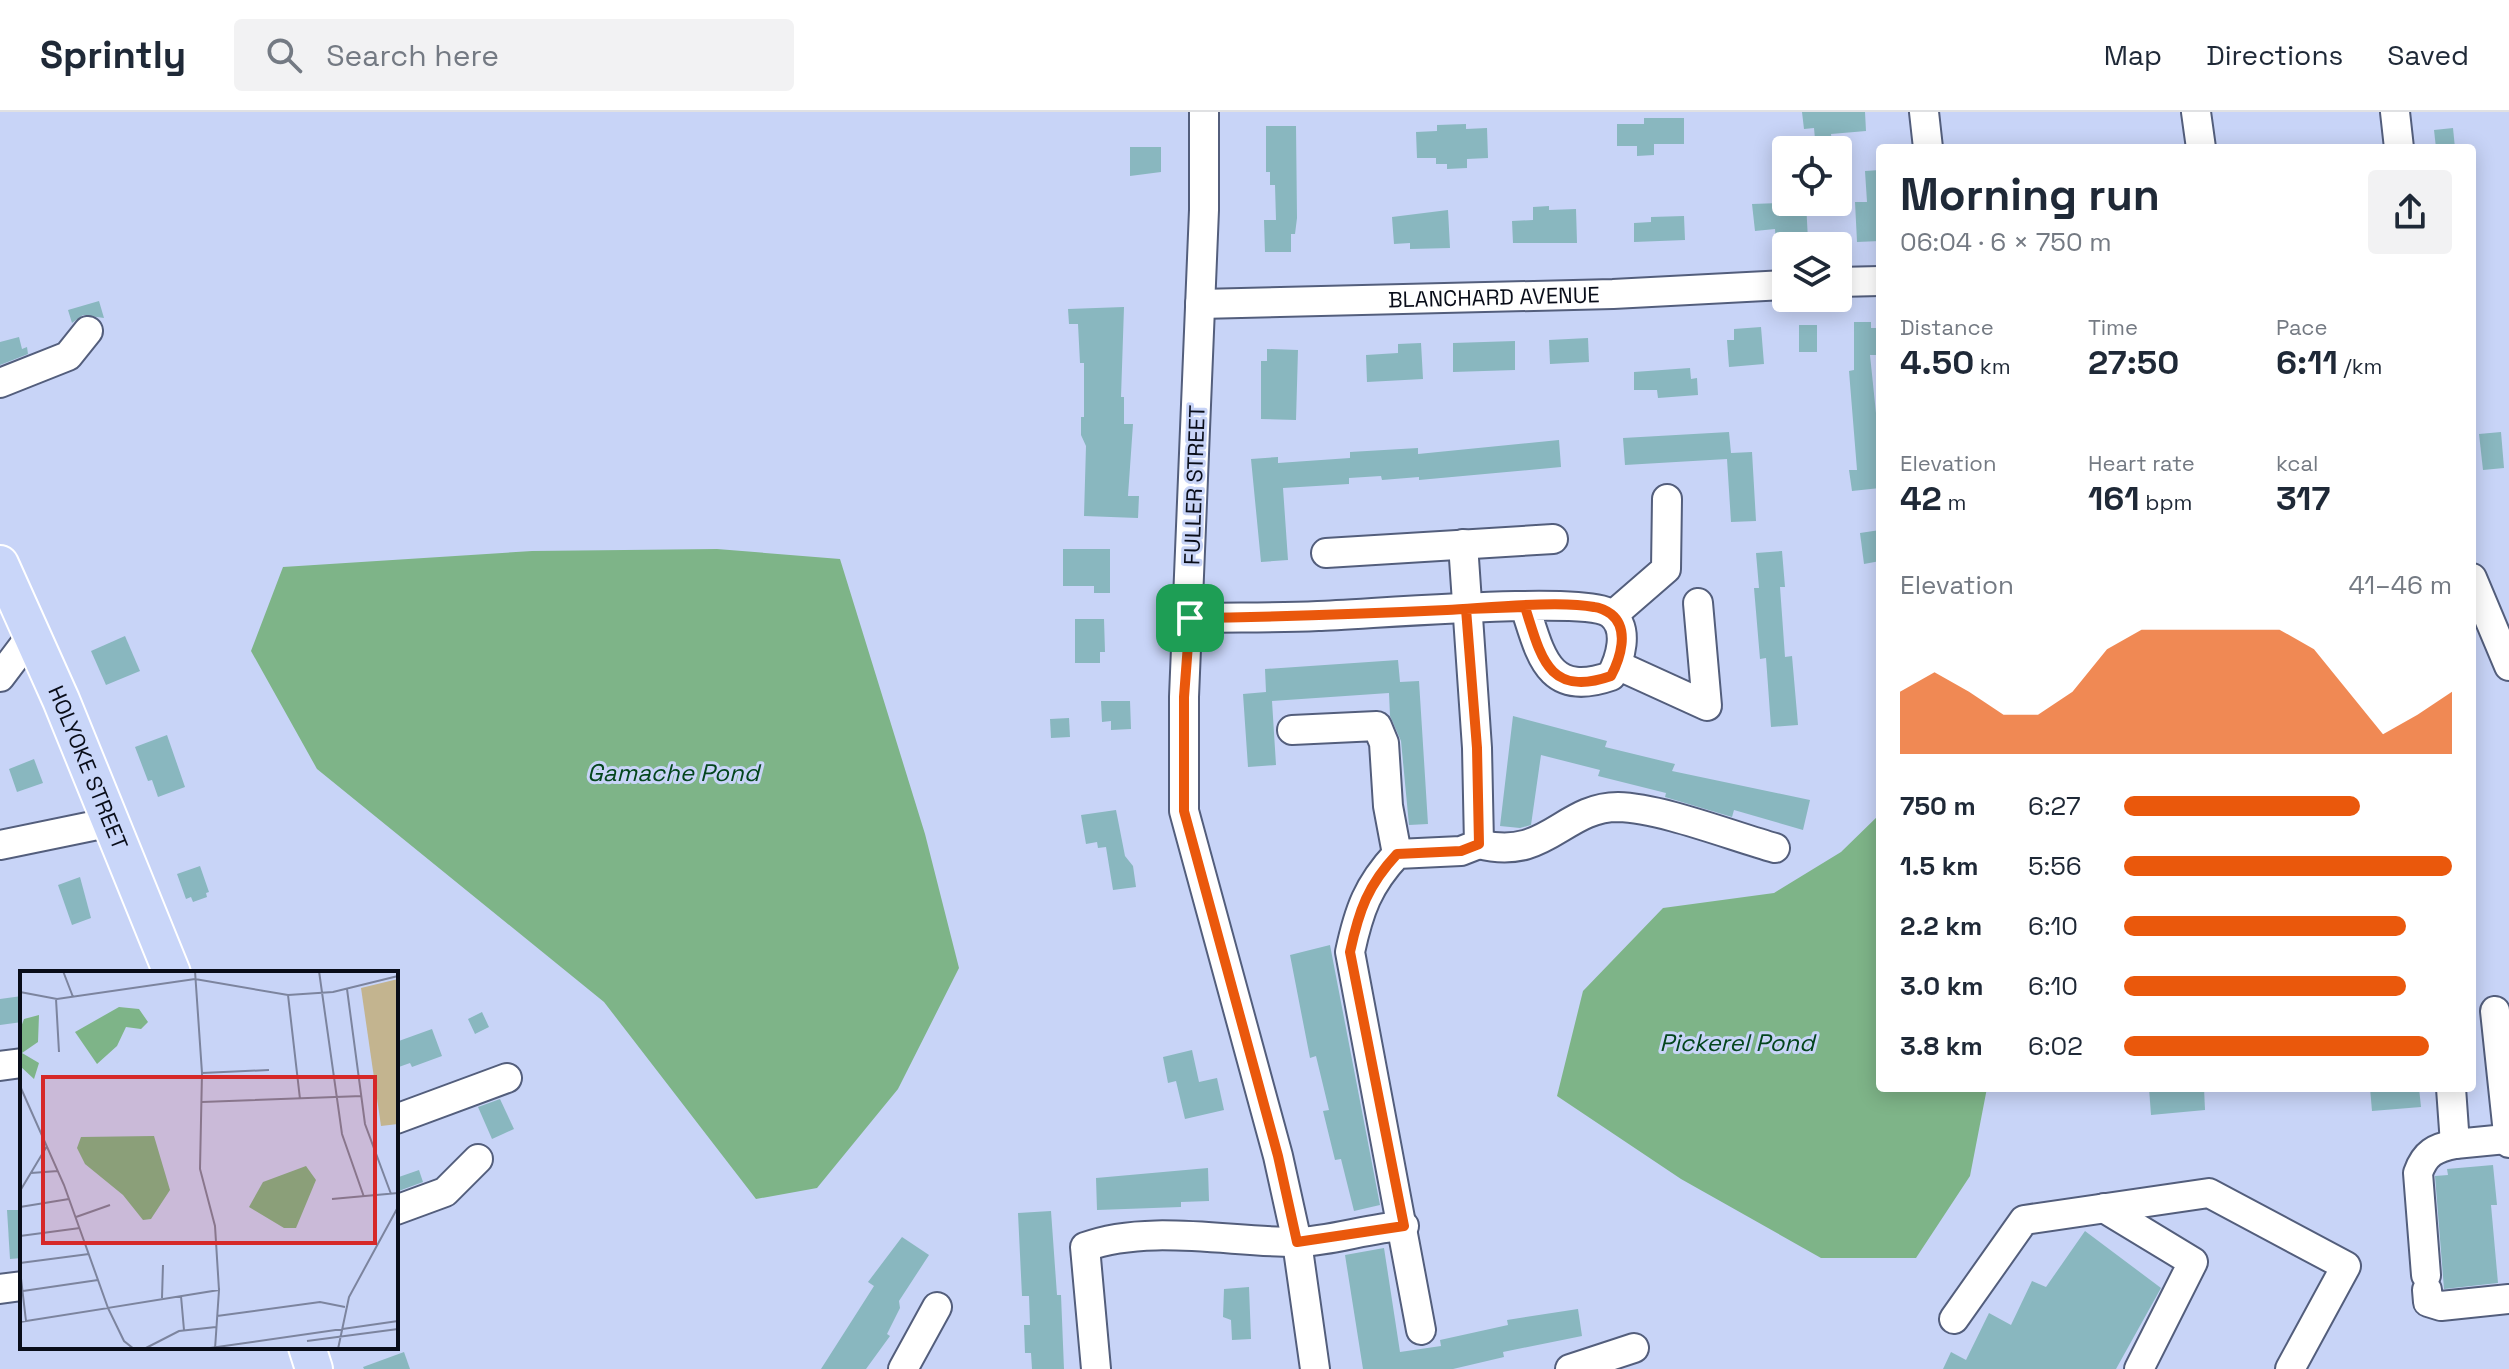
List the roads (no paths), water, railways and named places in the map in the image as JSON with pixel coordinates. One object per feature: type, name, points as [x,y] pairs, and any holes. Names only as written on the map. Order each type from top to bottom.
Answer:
[{"type":"main road","name":"HOLYOKE STREET","points":[[0,564],[112,822],[171,971]]},
{"type":"main road","points":[[308,1349],[314,1369]]},
{"type":"street","name":"FULLER STREET","points":[[1204,112],[1190,618],[1184,697],[1184,811],[1278,1156],[1297,1242],[1315,1369]]},
{"type":"street","points":[[1924,112],[1928,144]]},
{"type":"street","points":[[2196,112],[2200,144]]},
{"type":"street","points":[[2395,112],[2399,144]]},
{"type":"street","points":[[1852,282],[1876,281]]},
{"type":"street","name":"BLANCHARD AVENUE","points":[[1200,304],[1613,294],[1772,286]]},
{"type":"street","points":[[0,383],[68,356],[88,331]]},
{"type":"street","points":[[1613,615],[1666,569],[1667,499]]},
{"type":"street","points":[[1326,553],[1553,539]]},
{"type":"street","points":[[1463,544],[1477,748],[1479,844]]},
{"type":"street","points":[[2476,588],[2509,666]]},
{"type":"street","points":[[1617,665],[1707,706],[1698,603]]},
{"type":"street","points":[[1190,618],[1525,607],[1596,607],[1613,615],[1621,631],[1621,657],[1611,676],[1586,685],[1557,677],[1539,651],[1525,607]]},
{"type":"street","points":[[0,677],[31,636]]},
{"type":"street","points":[[1292,730],[1377,726],[1384,743],[1388,806],[1397,854]]},
{"type":"street","points":[[1421,1330],[1404,1226],[1350,952],[1358,918],[1374,879],[1397,854],[1461,851],[1479,844],[1502,850],[1528,845],[1584,814],[1618,807],[1775,848]]},
{"type":"street","points":[[0,845],[112,822]]},
{"type":"street","points":[[2492,1011],[2507,1141],[2436,1148],[2423,1159],[2418,1173],[2427,1289],[2441,1306],[2509,1299]]},
{"type":"street","points":[[0,1066],[20,1063]]},
{"type":"street","points":[[398,1118],[507,1078]]},
{"type":"street","points":[[2451,1092],[2455,1144]]},
{"type":"street","points":[[398,1209],[445,1192],[478,1159]]},
{"type":"street","points":[[1954,1319],[2024,1220],[2209,1193],[2346,1266],[2290,1369]]},
{"type":"street","points":[[2104,1208],[2193,1262],[2139,1369]]},
{"type":"street","points":[[1096,1369],[1085,1247],[1103,1240],[1181,1236],[1297,1242],[1404,1226]]},
{"type":"street","points":[[0,1289],[20,1286]]},
{"type":"street","points":[[903,1369],[937,1307]]},
{"type":"street","points":[[1570,1369],[1634,1348]]},
{"type":"water","name":"Gamache Pond","points":[[717,549],[840,559],[925,834],[959,968],[898,1089],[817,1188],[756,1199],[604,1002],[317,769],[251,651],[283,567],[532,551]]},
{"type":"water","name":"Pickerel Pond","points":[[1876,818],[1876,1092],[1986,1092],[1970,1176],[1916,1258],[1821,1258],[1681,1179],[1557,1096],[1583,991],[1663,908],[1774,893],[1841,852]]}]
